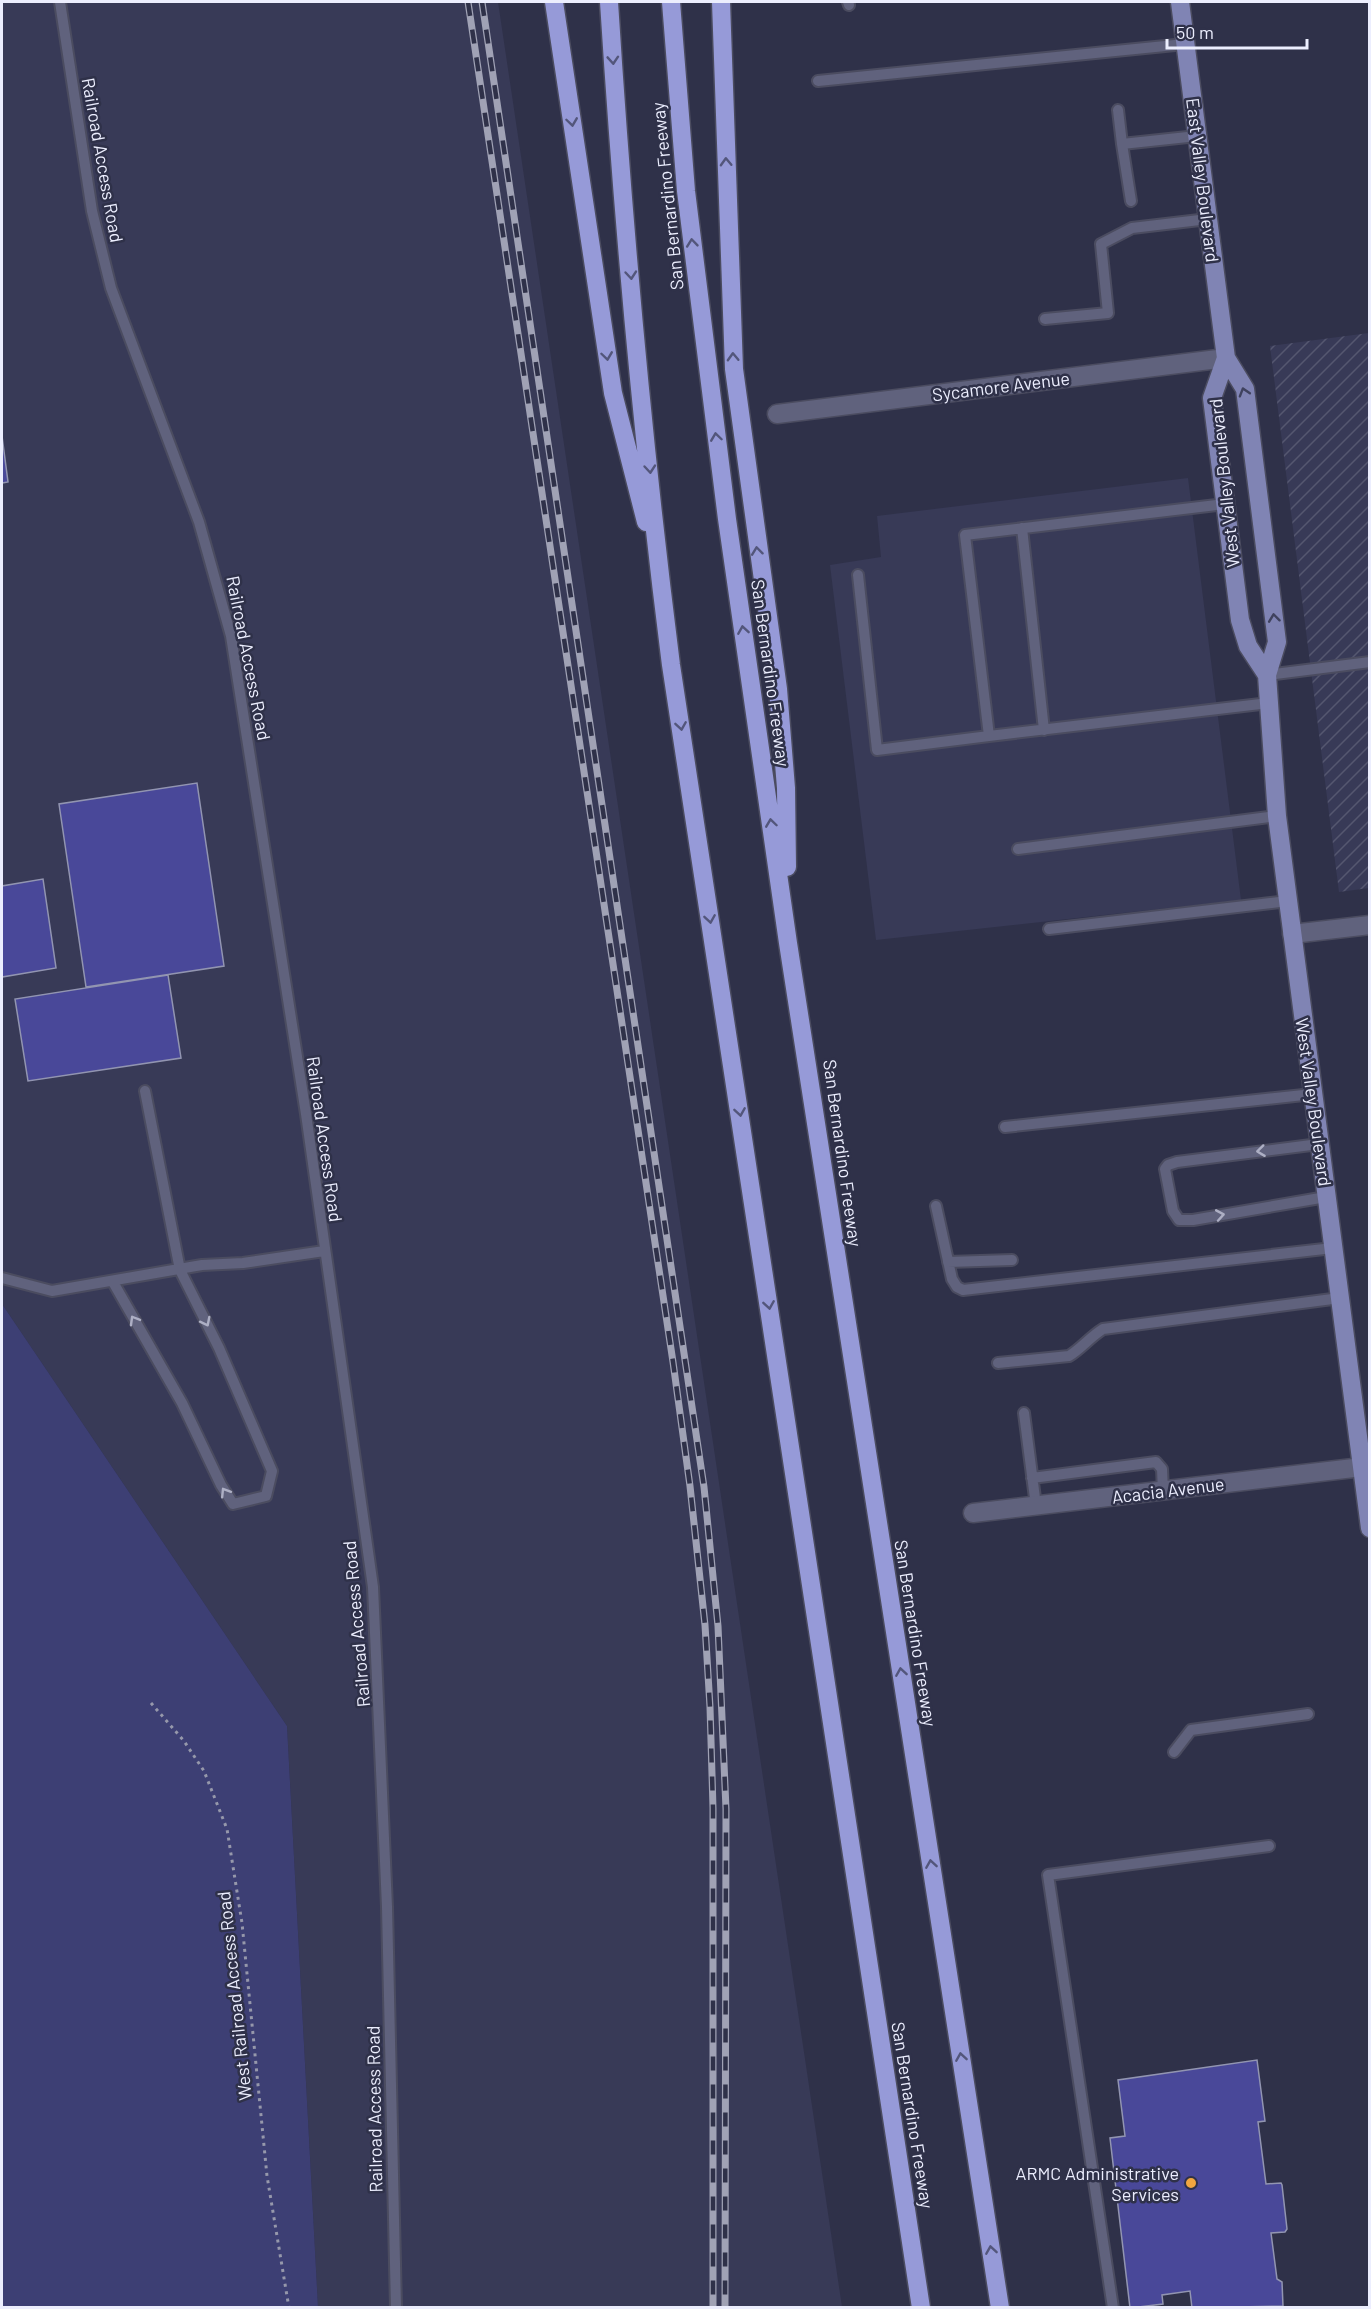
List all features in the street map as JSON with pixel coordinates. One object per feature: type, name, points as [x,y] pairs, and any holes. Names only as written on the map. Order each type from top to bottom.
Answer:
[{"type":"highway","points":[[554,2],[613,393],[660,576]]},
{"type":"highway","name":"San Bernardino Freeway","points":[[609,2],[617,132],[660,576],[921,2307]]},
{"type":"highway","name":"San Bernardino Freeway","points":[[671,2],[686,191],[706,361],[788,943],[1000,2307]]},
{"type":"highway","points":[[721,2],[734,369],[778,689],[786,788],[788,943]]},
{"type":"main road","name":"East Valley Boulevard","points":[[1180,2],[1226,358]]},
{"type":"main road","name":"West Valley Boulevard","points":[[1226,358],[1212,398],[1240,620],[1248,646],[1267,675]]},
{"type":"main road","name":"West Valley Boulevard","points":[[1226,358],[1245,389],[1277,642],[1267,675],[1277,816],[1326,1197],[1366,1466],[1370,1528]]},
{"type":"street","name":"Sycamore Avenue","points":[[777,414],[1226,358]]},
{"type":"street","points":[[1292,934],[1370,925]]},
{"type":"street","name":"Acacia Avenue","points":[[973,1513],[1366,1466]]},
{"type":"lane","name":"Railroad Access Road","points":[[60,2],[92,211],[111,288],[199,522],[231,636],[269,867],[373,1587],[387,1907],[396,2307]]},
{"type":"lane","points":[[819,81],[1185,44]]},
{"type":"lane","points":[[1118,110],[1131,201]]},
{"type":"lane","points":[[1122,144],[1197,136]]},
{"type":"lane","points":[[1045,319],[1108,313],[1101,244],[1132,228],[1208,219]]},
{"type":"lane","points":[[989,736],[965,534],[1225,504]]},
{"type":"lane","points":[[1022,528],[1044,730]]},
{"type":"lane","points":[[858,575],[877,750],[1269,703]]},
{"type":"lane","points":[[1267,675],[1370,662]]},
{"type":"lane","points":[[1018,849],[1277,816]]},
{"type":"lane","points":[[1049,929],[1287,901]]},
{"type":"lane","points":[[113,1282],[182,1403],[221,1485],[233,1504],[266,1496],[272,1471],[219,1348],[180,1270],[145,1091]]},
{"type":"lane","points":[[1005,1127],[1313,1094]]},
{"type":"lane","points":[[1319,1144],[1177,1162],[1168,1165],[1165,1169],[1173,1211],[1179,1220],[1193,1220],[1326,1197]]},
{"type":"lane","points":[[936,1206],[948,1262],[957,1287],[970,1291],[1333,1248]]},
{"type":"lane","points":[[2,1278],[52,1291],[180,1270],[324,1251]]},
{"type":"lane","points":[[948,1262],[1012,1260]]},
{"type":"lane","points":[[998,1363],[1069,1356],[1078,1350],[1087,1339],[1103,1329],[1340,1298]]},
{"type":"lane","points":[[1024,1413],[1036,1506]]},
{"type":"lane","points":[[1032,1478],[1156,1462],[1162,1469],[1163,1491]]},
{"type":"lane","points":[[1174,1752],[1191,1730],[1308,1714]]},
{"type":"lane","points":[[1113,2307],[1048,1875],[1269,1846]]},
{"type":"path","name":"West Railroad Access Road","points":[[151,1703],[184,1741],[204,1771],[227,1829],[242,1923],[267,2176],[289,2307]]},
{"type":"shaded area","points":[[2,2],[498,2],[842,2307],[318,2307],[287,1726],[2,1304]]},
{"type":"shaded area","points":[[1369,333],[1369,888],[1339,892],[1270,346]]},
{"type":"shaded area","points":[[1188,478],[1241,900],[876,940],[830,565],[881,557],[877,516]]},
{"type":"shaded area","points":[[2,1304],[287,1726],[318,2307],[2,2307]]},
{"type":"building","points":[[2,436],[8,482],[2,483]]},
{"type":"building","points":[[197,783],[224,966],[86,987],[59,804]]},
{"type":"building","points":[[43,879],[56,968],[2,977],[2,886]]},
{"type":"building","points":[[168,975],[181,1058],[28,1081],[15,999]]},
{"type":"building","name":"ARMC Administrative Services","points":[[1257,2060],[1265,2121],[1258,2122],[1266,2184],[1281,2183],[1282,2185],[1287,2229],[1285,2232],[1271,2233],[1277,2279],[1282,2282],[1283,2306],[1192,2308],[1190,2291],[1162,2295],[1163,2304],[1130,2308],[1110,2138],[1125,2136],[1118,2080]]},
{"type":"railway","points":[[468,2],[673,1362],[690,1486],[705,1625],[713,1808],[713,2308]]},
{"type":"railway","points":[[482,2],[704,1487],[718,1626],[726,1809],[725,2308]]},
{"type":"place","name":"ARMC Administrative Services","points":[[1191,2183]]}]
